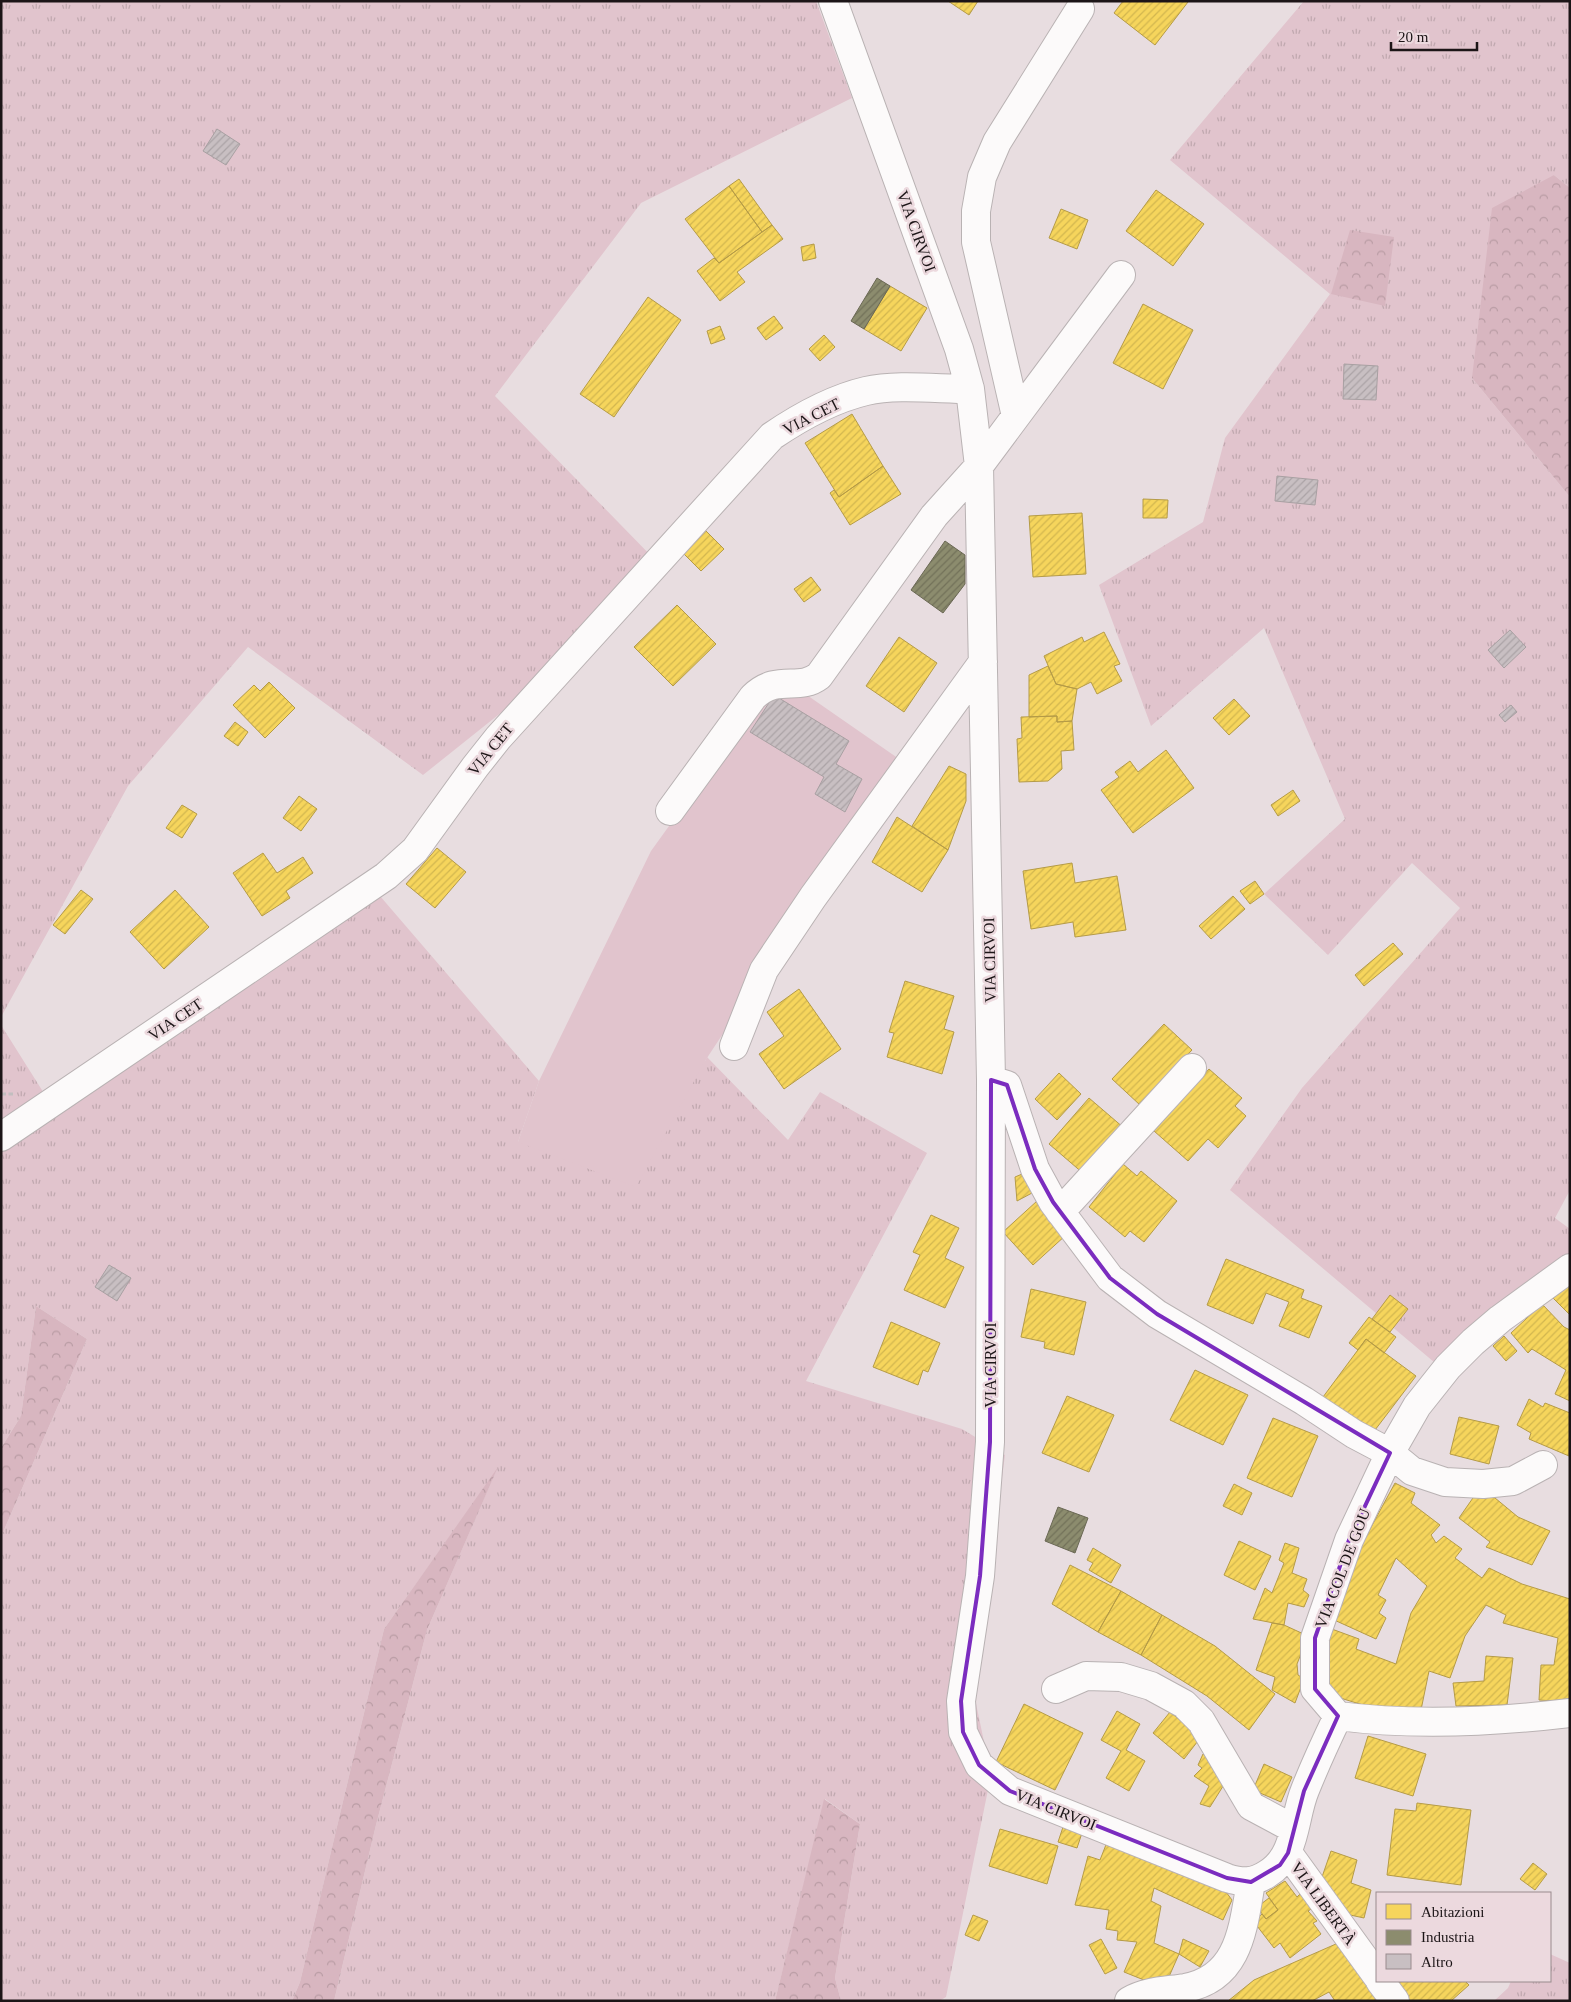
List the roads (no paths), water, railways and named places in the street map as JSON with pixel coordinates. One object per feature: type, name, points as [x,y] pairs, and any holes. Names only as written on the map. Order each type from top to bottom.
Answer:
[{"type":"street","name":"VIA CIRVOI","points":[[833,1],[959,349],[970,389],[980,466],[991,1080],[990,1442],[980,1576],[961,1701],[963,1732],[979,1765],[1010,1791],[1227,1878],[1240,1882],[1251,1882]]},
{"type":"street","points":[[1016,416],[976,242],[976,210],[982,177],[997,142],[1080,9]]},
{"type":"street","points":[[670,811],[753,697],[762,689],[776,684],[812,681],[820,676],[934,516],[980,466],[1122,275]]},
{"type":"street","name":"VIA CET","points":[[1,1137],[386,876],[415,850],[498,738],[772,436],[787,425],[824,406],[865,391],[895,388],[970,389]]},
{"type":"street","points":[[734,1046],[764,970],[812,897],[983,662]]},
{"type":"street","points":[[1060,1212],[1192,1068]]},
{"type":"street","points":[[991,1080],[1007,1085],[1035,1169],[1060,1212],[1110,1278],[1157,1314],[1304,1401],[1354,1434],[1390,1453],[1412,1471],[1445,1482],[1484,1484],[1513,1481],[1543,1465]]},
{"type":"street","name":"VIA COL DE GOU","points":[[1338,1716],[1315,1689],[1315,1638],[1349,1540],[1390,1453],[1417,1406],[1448,1367],[1500,1319],[1570,1268]]},
{"type":"street","points":[[1056,1689],[1086,1676],[1121,1677],[1151,1686],[1184,1704],[1202,1720],[1251,1806],[1291,1841]]},
{"type":"street","points":[[1129,2001],[1145,1994],[1192,1986],[1214,1976],[1223,1969],[1237,1947],[1243,1930],[1251,1882],[1280,1865],[1291,1841],[1304,1791],[1338,1716],[1400,1722],[1455,1721],[1570,1713]]},
{"type":"street","name":"VIA LIBERTÀ","points":[[1291,1841],[1376,1974]]},
{"type":"street","points":[[1381,1982],[1395,2001]]}]
